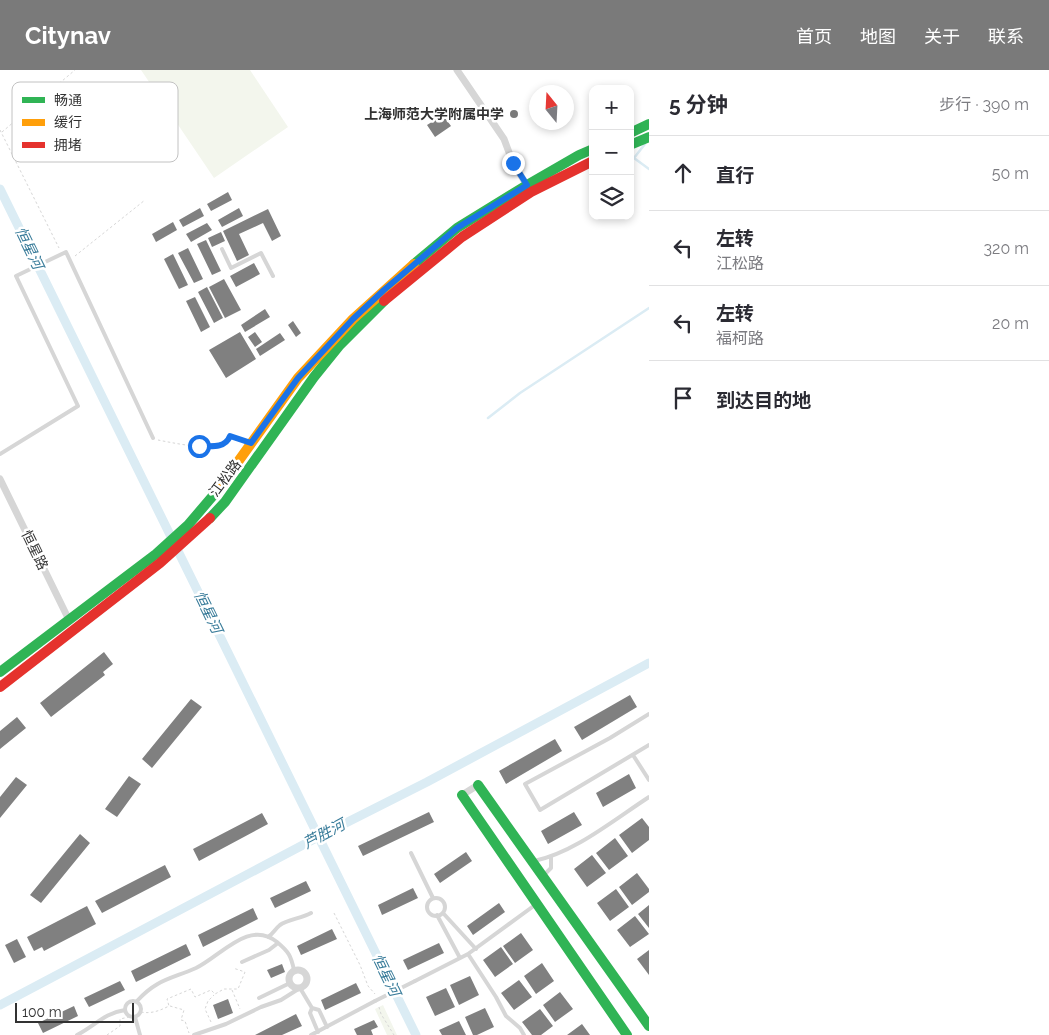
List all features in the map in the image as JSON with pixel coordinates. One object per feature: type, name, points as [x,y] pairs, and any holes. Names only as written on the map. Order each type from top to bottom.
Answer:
[{"type":"street","points":[[457,70],[504,140],[513,163],[529,188]]},
{"type":"street","points":[[634,131],[649,124]]},
{"type":"street","points":[[634,143],[649,137]]},
{"type":"street","name":"江松路","points":[[0,672],[69,620],[193,535],[225,502],[314,377],[339,346],[387,298],[462,237],[529,188],[579,155],[589,151]]},
{"type":"street","name":"江松路","points":[[0,687],[158,558],[211,499],[298,378],[353,319],[384,290],[457,228],[529,188],[589,163]]},
{"type":"street","name":"恒星路","points":[[0,479],[69,620]]},
{"type":"street","points":[[627,1035],[462,795],[478,785],[649,1026]]},
{"type":"street","points":[[294,970],[300,970],[307,976],[305,985],[300,988],[294,988],[290,983],[289,977],[294,970]]},
{"type":"lane","points":[[222,249],[232,268],[261,253],[273,276]]},
{"type":"lane","points":[[0,454],[78,406],[16,276],[66,252],[153,438]]},
{"type":"lane","points":[[251,443],[260,453]]},
{"type":"lane","points":[[649,714],[610,738],[526,784],[540,810],[649,745]]},
{"type":"lane","points":[[633,755],[649,780]]},
{"type":"lane","points":[[532,861],[551,857],[649,797]]},
{"type":"lane","points":[[410,853],[433,898]]},
{"type":"lane","points":[[542,876],[551,868],[551,857]]},
{"type":"lane","points":[[433,898],[443,901],[445,907],[443,913]]},
{"type":"lane","points":[[433,898],[428,904],[428,910],[432,914],[443,913]]},
{"type":"lane","points":[[311,1035],[468,954],[537,904]]},
{"type":"lane","points":[[268,937],[281,924],[302,918],[311,913]]},
{"type":"lane","points":[[443,913],[476,949]]},
{"type":"lane","points":[[437,915],[460,958]]},
{"type":"lane","points":[[125,1010],[128,1002],[136,1001],[148,989],[158,983],[196,968],[217,956],[238,940],[253,934],[263,934],[278,943],[290,954],[294,970]]},
{"type":"lane","points":[[242,962],[269,950],[278,943]]},
{"type":"lane","points":[[468,954],[496,996],[506,1016],[520,1028],[524,1035]]},
{"type":"lane","points":[[259,998],[290,983]]},
{"type":"lane","points":[[194,1035],[282,1000],[300,988],[312,1008],[319,1010],[327,1027]]},
{"type":"lane","points":[[135,1017],[141,1012],[142,1007],[136,1001]]},
{"type":"lane","points":[[312,1008],[310,1013],[318,1032]]},
{"type":"lane","points":[[125,1010],[130,1016],[135,1017]]},
{"type":"lane","points":[[77,1035],[88,1030],[107,1015],[125,1010]]},
{"type":"lane","points":[[135,1017],[140,1035]]},
{"type":"path","points":[[60,82],[74,70]]},
{"type":"path","points":[[12,123],[1,132],[12,154]]},
{"type":"path","points":[[16,162],[58,247],[66,252]]},
{"type":"path","points":[[71,260],[145,200]]},
{"type":"path","points":[[153,438],[173,443],[220,446],[228,441],[230,436],[251,443]]},
{"type":"path","points":[[334,913],[360,965],[368,986],[375,993],[381,1014],[394,1035]]},
{"type":"path","points":[[214,1028],[205,1008],[208,1001],[215,994],[224,989],[238,989],[245,972],[233,968]]},
{"type":"path","points":[[169,1006],[167,999],[191,989],[195,997],[211,990],[215,994]]},
{"type":"path","points":[[232,989],[243,1016]]},
{"type":"path","points":[[141,1012],[149,1014],[169,1006],[184,1010],[181,1020],[184,1021],[190,1035]]},
{"type":"path","points":[[107,1035],[120,1026],[120,1019],[130,1016]]},
{"type":"shaded area","points":[[141,70],[250,70],[288,127],[214,178],[178,125],[178,82],[149,82]]},
{"type":"shaded area","points":[[383,1005],[397,1035],[387,1035],[375,1009]]},
{"type":"building","points":[[443,115],[451,126],[435,137],[427,125]]},
{"type":"building","points":[[228,192],[232,200],[211,211],[207,204]]},
{"type":"building","points":[[200,208],[204,216],[183,227],[179,220]]},
{"type":"building","points":[[239,208],[243,216],[222,227],[218,220]]},
{"type":"building","points":[[268,209],[281,236],[272,241],[263,223],[239,234],[249,255],[237,261],[223,231]]},
{"type":"building","points":[[173,222],[177,230],[156,242],[152,234]]},
{"type":"building","points":[[207,223],[212,230],[191,242],[186,234]]},
{"type":"building","points":[[221,232],[225,241],[212,247],[208,238]]},
{"type":"building","points":[[206,240],[221,271],[212,275],[197,244]]},
{"type":"building","points":[[188,248],[203,279],[194,283],[178,253]]},
{"type":"building","points":[[173,254],[188,285],[179,289],[164,259]]},
{"type":"building","points":[[254,263],[260,274],[236,287],[230,276]]},
{"type":"building","points":[[224,279],[241,310],[225,318],[209,287]]},
{"type":"building","points":[[207,287],[223,318],[214,323],[198,292]]},
{"type":"building","points":[[195,297],[210,327],[201,332],[186,301]]},
{"type":"building","points":[[265,309],[270,317],[245,332],[241,325]]},
{"type":"building","points":[[293,321],[301,333],[296,337],[288,325]]},
{"type":"building","points":[[240,332],[256,359],[226,378],[209,350]]},
{"type":"building","points":[[255,332],[262,342],[255,347],[248,337]]},
{"type":"building","points":[[280,333],[285,340],[260,356],[256,349]]},
{"type":"building","points":[[104,652],[113,664],[103,672],[105,675],[51,717],[40,703]]},
{"type":"building","points":[[630,695],[637,707],[582,740],[574,727]]},
{"type":"building","points":[[191,699],[202,707],[152,768],[142,759]]},
{"type":"building","points":[[17,717],[26,728],[0,749],[0,731]]},
{"type":"building","points":[[555,739],[562,751],[506,784],[499,771]]},
{"type":"building","points":[[629,774],[636,788],[603,807],[596,793]]},
{"type":"building","points":[[129,776],[141,784],[117,817],[105,809]]},
{"type":"building","points":[[16,777],[27,785],[0,818],[0,797]]},
{"type":"building","points":[[429,812],[434,822],[363,856],[358,846]]},
{"type":"building","points":[[574,812],[582,825],[548,844],[541,831]]},
{"type":"building","points":[[262,813],[268,824],[199,861],[193,849]]},
{"type":"building","points":[[642,818],[649,827],[649,840],[632,853],[619,835]]},
{"type":"building","points":[[80,834],[90,843],[41,903],[30,895]]},
{"type":"building","points":[[615,838],[628,856],[609,870],[596,853]]},
{"type":"building","points":[[466,852],[472,861],[440,883],[434,874]]},
{"type":"building","points":[[592,855],[606,873],[587,887],[574,869]]},
{"type":"building","points":[[165,865],[171,877],[102,913],[95,901]]},
{"type":"building","points":[[637,873],[649,889],[649,892],[632,905],[619,887]]},
{"type":"building","points":[[306,881],[311,891],[275,908],[270,898]]},
{"type":"building","points":[[413,888],[418,898],[382,915],[378,905]]},
{"type":"building","points":[[616,889],[629,907],[610,921],[597,903]]},
{"type":"building","points":[[499,903],[505,912],[473,935],[467,926]]},
{"type":"building","points":[[649,905],[649,928],[638,914]]},
{"type":"building","points":[[87,906],[96,924],[44,951],[42,947],[34,951],[27,937]]},
{"type":"building","points":[[253,908],[258,919],[203,947],[198,935]]},
{"type":"building","points":[[635,916],[649,934],[630,947],[617,930]]},
{"type":"building","points":[[332,929],[337,939],[301,955],[297,946]]},
{"type":"building","points":[[521,933],[533,950],[515,963],[503,946]]},
{"type":"building","points":[[17,939],[26,957],[14,963],[5,945]]},
{"type":"building","points":[[439,943],[444,953],[408,970],[403,960]]},
{"type":"building","points":[[186,944],[191,955],[136,982],[131,971]]},
{"type":"building","points":[[501,947],[513,964],[495,977],[483,960]]},
{"type":"building","points":[[649,950],[649,975],[637,959]]},
{"type":"building","points":[[542,963],[554,981],[536,994],[524,976]]},
{"type":"building","points":[[282,964],[285,972],[271,978],[267,970]]},
{"type":"building","points":[[470,976],[479,995],[459,1005],[450,985]]},
{"type":"building","points":[[519,980],[532,997],[514,1010],[501,993]]},
{"type":"building","points":[[120,981],[125,990],[89,1007],[84,998]]},
{"type":"building","points":[[356,983],[361,993],[325,1010],[321,1000]]},
{"type":"building","points":[[446,988],[455,1007],[435,1016],[426,997]]},
{"type":"building","points":[[560,992],[573,1009],[555,1022],[543,1005]]},
{"type":"building","points":[[228,999],[233,1013],[218,1019],[213,1005]]},
{"type":"building","points":[[74,1006],[78,1016],[43,1033],[38,1023]]},
{"type":"building","points":[[485,1008],[494,1027],[473,1035],[465,1017]]},
{"type":"building","points":[[540,1009],[553,1026],[541,1035],[532,1035],[522,1022]]},
{"type":"building","points":[[296,1014],[302,1026],[282,1035],[255,1035]]},
{"type":"building","points":[[374,1020],[378,1027],[371,1030],[373,1035],[357,1035],[354,1029]]},
{"type":"building","points":[[459,1021],[466,1035],[442,1035],[439,1030]]},
{"type":"building","points":[[582,1024],[590,1035],[567,1035]]},
{"type":"waterway","points":[[645,144],[634,158],[649,169]]},
{"type":"waterway","name":"恒星河","points":[[0,189],[416,1035]]},
{"type":"waterway","points":[[488,418],[520,393],[649,308]]},
{"type":"waterway","name":"芦胜河","points":[[0,1005],[318,837],[427,782],[649,663]]},
{"type":"traffic: fast","points":[[634,131],[649,124]]},
{"type":"traffic: fast","points":[[634,143],[649,137]]},
{"type":"traffic: fast","points":[[414,264],[457,228],[527,185],[589,151]]},
{"type":"traffic: fast","points":[[210,518],[225,502],[314,377],[339,346],[384,301]]},
{"type":"traffic: fast","points":[[0,672],[156,554],[188,525],[217,491]]},
{"type":"traffic: fast","points":[[478,785],[649,1026]]},
{"type":"traffic: fast","points":[[462,795],[627,1035]]},
{"type":"traffic: slow","points":[[217,491],[298,378],[353,319],[414,264]]},
{"type":"traffic: jam","points":[[384,301],[462,237],[531,192],[589,163]]},
{"type":"traffic: jam","points":[[0,687],[160,563],[210,518]]},
{"type":"place","name":"上海师范大学附属中学","points":[[514,114]]},
{"type":"route","points":[[199,446],[220,446],[228,441],[230,436],[251,443],[298,378],[353,319],[384,290],[457,228],[527,185],[513,163]]}]
